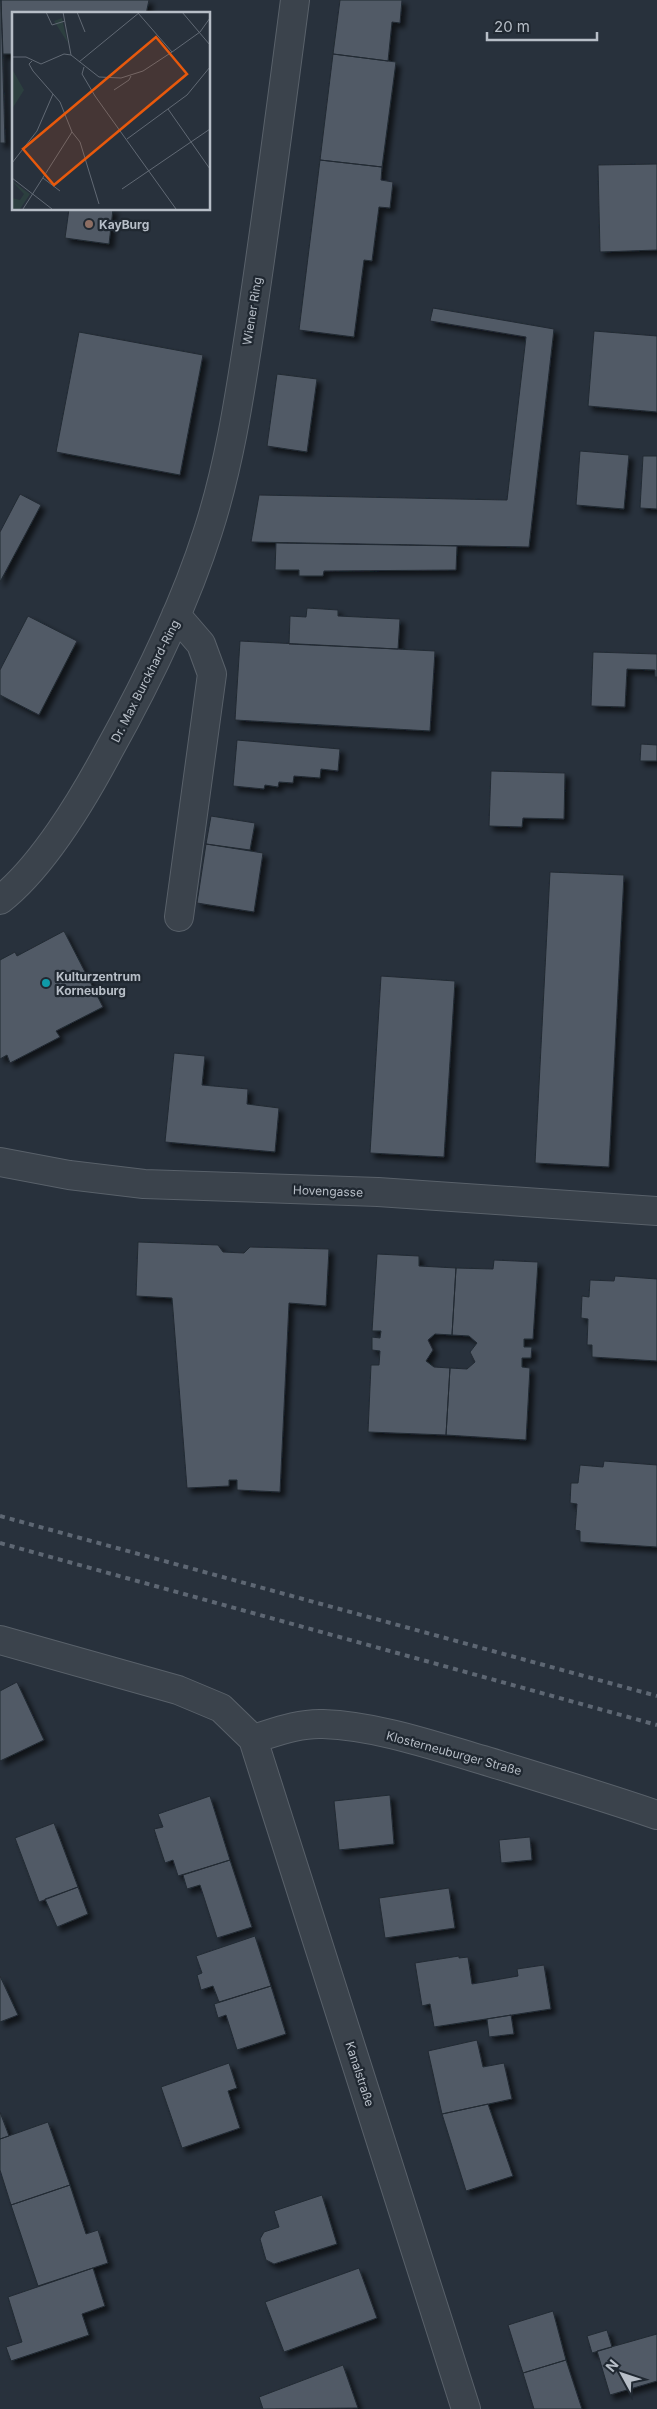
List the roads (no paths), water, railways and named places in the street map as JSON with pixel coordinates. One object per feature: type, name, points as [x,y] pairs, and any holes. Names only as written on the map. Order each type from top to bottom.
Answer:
[{"type":"street","name":"Wiener Ring","points":[[176,615],[208,532],[232,441],[266,222],[295,0]]},
{"type":"street","name":"Dr. Max Burckhard-Ring","points":[[0,900],[36,862],[82,799],[119,733],[176,615],[201,644],[212,674],[179,917]]},
{"type":"street","name":"Hovengasse","points":[[0,1162],[69,1175],[144,1184],[378,1192],[657,1211]]},
{"type":"street","points":[[0,1640],[178,1690],[221,1708],[253,1740]]},
{"type":"street","name":"Klosterneuburger Straße","points":[[253,1740],[296,1726],[323,1724],[358,1728],[432,1745],[602,1796],[657,1815]]},
{"type":"street","name":"Kanalstraße","points":[[253,1740],[466,2409]]},
{"type":"railway","points":[[0,1516],[657,1696]]},
{"type":"railway","points":[[0,1543],[657,1725]]},
{"type":"place","name":"KayBurg","points":[[89,224]]},
{"type":"place","name":"Kulturzentrum Korneuburg","points":[[46,983]]}]
